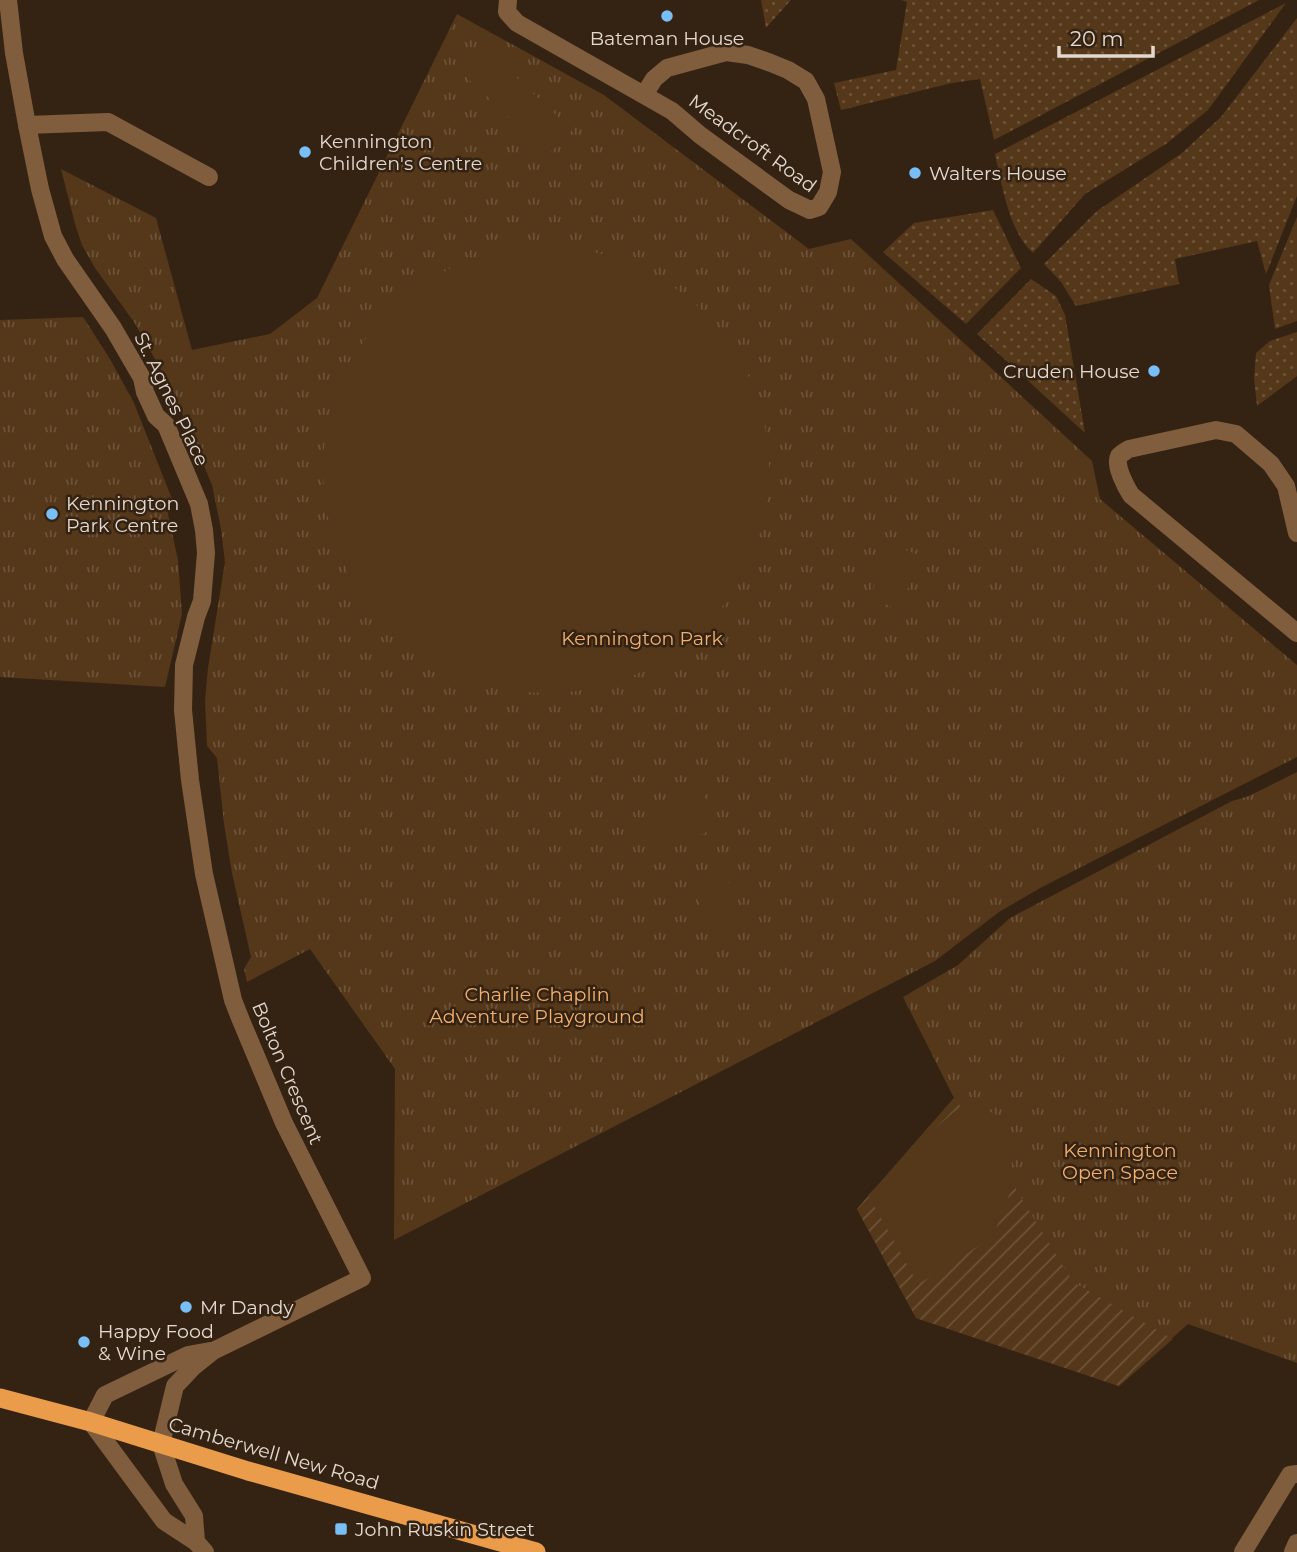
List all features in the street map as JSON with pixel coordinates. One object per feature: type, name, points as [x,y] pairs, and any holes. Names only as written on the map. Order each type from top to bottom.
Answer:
[{"type":"highway","name":"Camberwell New Road","points":[[0,1398],[536,1552]]},
{"type":"street","name":"St. Agnes Place","points":[[8,0],[13,53],[26,125],[53,236],[65,259],[113,328],[142,379],[145,393],[156,416],[166,425],[199,503],[206,553],[202,601],[184,664],[183,710]]},
{"type":"street","name":"Meadcroft Road","points":[[508,6],[517,23],[672,111],[700,135],[789,200],[810,210],[819,207],[828,192],[832,172],[816,99],[806,81],[788,70],[747,55],[726,52],[667,68],[654,79],[644,95]]},
{"type":"street","points":[[26,125],[108,122],[209,177]]},
{"type":"street","points":[[1297,533],[1286,486],[1270,464],[1236,434],[1216,430],[1129,449],[1118,459],[1120,473],[1130,495],[1297,633]]},
{"type":"street","name":"Bolton Crescent","points":[[161,1444],[175,1386],[193,1367],[213,1351],[362,1278],[284,1123],[233,1000],[204,874],[183,710]]},
{"type":"street","name":"Bolton Crescent","points":[[91,1422],[105,1395],[188,1355],[213,1351]]},
{"type":"street","points":[[91,1422],[164,1521],[200,1547]]},
{"type":"street","points":[[161,1444],[174,1484],[194,1516],[200,1547]]},
{"type":"street","points":[[1243,1552],[1290,1475],[1297,1474]]},
{"type":"street","points":[[1293,1552],[1297,1543]]},
{"type":"green space","points":[[761,0],[791,0],[766,28]]},
{"type":"green space","points":[[901,0],[1259,0],[994,140],[980,79],[952,83],[841,110],[834,83],[896,70],[907,2]]},
{"type":"green space","points":[[1286,3],[1208,110],[1166,144],[1085,194],[1033,253],[1012,221],[995,154]]},
{"type":"green space","name":"Kennington Park","points":[[457,14],[604,95],[809,249],[851,239],[1092,461],[1100,499],[1297,665],[1297,757],[1042,887],[999,912],[935,961],[394,1240],[395,1069],[310,949],[247,982],[244,969],[251,957],[232,873],[217,758],[207,746],[205,701],[208,668],[225,562],[212,485],[172,389],[134,322],[82,245],[61,169],[156,218],[192,350],[270,334],[317,298]]},
{"type":"green space","points":[[1297,18],[1297,196],[1266,274],[1257,241],[1175,259],[1179,284],[1076,306],[1061,282],[1044,264],[1097,211],[1182,153],[1221,117]]},
{"type":"green space","points":[[486,49],[572,130],[549,154],[462,73]]},
{"type":"green space","points":[[993,210],[1021,268],[966,324],[883,252],[914,223]]},
{"type":"green space","points":[[1297,217],[1297,321],[1275,329],[1269,285]]},
{"type":"green space","points":[[546,247],[589,252],[631,264],[670,285],[703,313],[731,346],[752,385],[764,427],[769,470],[764,513],[752,555],[731,594],[703,627],[670,655],[631,676],[589,688],[546,693],[503,688],[461,676],[422,655],[389,627],[361,594],[340,555],[328,513],[323,470],[328,427],[340,385],[361,346],[389,313],[422,285],[461,264],[503,252]]},
{"type":"green space","points":[[1031,279],[1056,296],[1065,315],[1085,433],[977,334]]},
{"type":"green space","points":[[83,317],[134,403],[172,499],[168,514],[178,560],[182,614],[165,687],[0,677],[0,320]]},
{"type":"green space","points":[[1297,332],[1297,376],[1257,406],[1254,378],[1256,353],[1270,341]]},
{"type":"green space","points":[[889,544],[921,556],[899,610],[870,598]]},
{"type":"green space","name":"Kennington Open Space","points":[[1297,772],[1297,1363],[1188,1324],[1119,1386],[916,1318],[857,1209],[954,1098],[903,997],[958,965],[1010,918],[1232,801],[1249,796]]},
{"type":"green space","points":[[702,791],[719,826],[656,856],[640,821]]},
{"type":"green space","points":[[720,865],[748,925],[715,941],[690,881]]},
{"type":"green space","points":[[954,1098],[986,1140],[1073,1282],[1173,1339],[1119,1386],[916,1318],[857,1209]]},
{"type":"green space","points":[[981,1107],[1006,1120],[1012,1160],[1009,1195],[995,1231],[978,1246],[918,1284],[868,1195],[954,1112]]},
{"type":"place","name":"Bateman House","points":[[667,16]]},
{"type":"place","name":"Kennington Children's Centre","points":[[305,152]]},
{"type":"place","name":"Walters House","points":[[915,173]]},
{"type":"place","name":"Cruden House","points":[[1154,371]]},
{"type":"place","name":"Kennington Park Centre","points":[[52,514]]},
{"type":"place","name":"Mr Dandy","points":[[186,1307]]},
{"type":"place","name":"Happy Food & Wine","points":[[84,1342]]},
{"type":"place","name":"John Ruskin Street","points":[[341,1529]]},
{"type":"park label","name":"Charlie Chaplin Adventure Playground","points":[[537,1005]]}]
